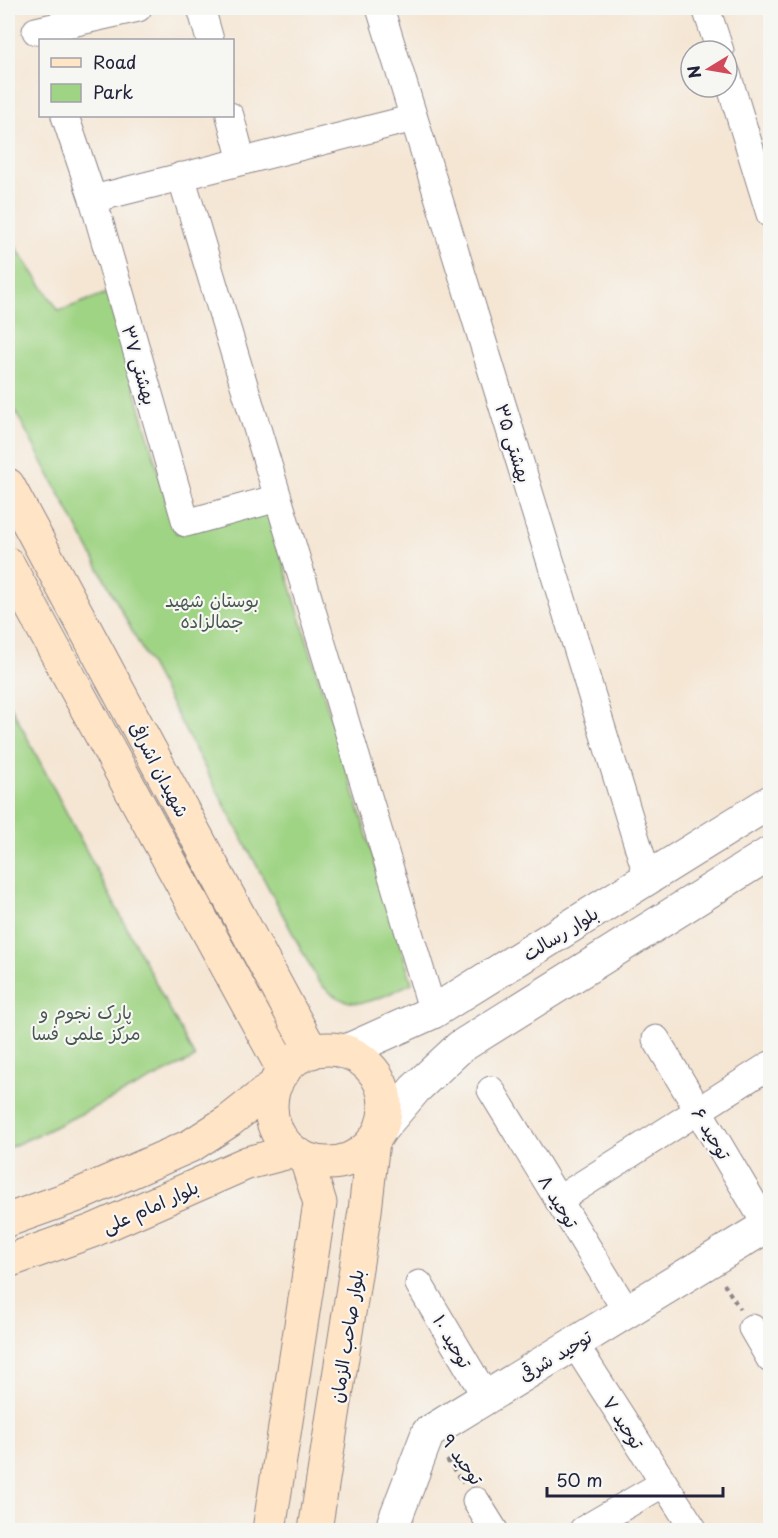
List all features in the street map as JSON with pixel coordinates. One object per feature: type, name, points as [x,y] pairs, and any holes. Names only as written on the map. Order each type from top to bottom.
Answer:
[{"type":"main road","name":"شهیدان اشرافی","points":[[8,485],[312,1052]]},
{"type":"main road","name":"شهیدان اشرافی","points":[[8,564],[280,1078]]},
{"type":"main road","points":[[8,1220],[78,1195],[192,1145],[229,1121],[280,1078],[294,1061],[312,1052],[321,1050],[344,1052],[363,1062],[374,1072],[385,1100],[385,1115],[377,1135],[363,1152],[335,1163],[320,1163],[299,1155],[283,1141],[275,1128],[272,1098],[280,1078]]},
{"type":"main road","name":"بلوار صاحب الزمان","points":[[315,1530],[377,1135]]},
{"type":"main road","points":[[269,1530],[320,1203],[299,1155]]},
{"type":"main road","name":"بلوار امام علی","points":[[8,1261],[92,1231],[246,1163],[299,1155]]},
{"type":"street","points":[[35,28],[138,8]]},
{"type":"street","points":[[201,8],[210,39]]},
{"type":"street","name":"بهشتی ۳۵","points":[[380,8],[648,878]]},
{"type":"street","points":[[706,8],[716,39]]},
{"type":"street","points":[[735,99],[771,214]]},
{"type":"street","name":"بهشتی ۳۷","points":[[65,117],[93,198],[186,523],[278,498]]},
{"type":"street","points":[[230,117],[242,161]]},
{"type":"street","points":[[93,198],[414,118]]},
{"type":"street","points":[[181,176],[433,1012]]},
{"type":"street","name":"بلوار رسالت","points":[[344,1052],[433,1012],[771,802]]},
{"type":"street","points":[[377,1135],[415,1089],[460,1047],[771,853]]},
{"type":"street","points":[[565,930],[587,968]]},
{"type":"street","name":"توحید ۶","points":[[656,1039],[769,1225]]},
{"type":"street","points":[[558,1200],[771,1065]]},
{"type":"street","name":"توحید ۸","points":[[491,1090],[627,1312]]},
{"type":"street","name":"توحید شرقی","points":[[428,1433],[769,1225]]},
{"type":"street","name":"توحید ۱۰","points":[[420,1284],[486,1397]]},
{"type":"street","points":[[752,1328],[771,1359]]},
{"type":"street","name":"توحید ۷","points":[[574,1343],[694,1530]]},
{"type":"street","points":[[395,1530],[394,1522],[428,1433]]},
{"type":"street","points":[[583,1530],[664,1483]]},
{"type":"street","points":[[476,1501],[494,1530]]},
{"type":"path","points":[[710,1261],[752,1328]]},
{"type":"path","name":"توحید ۹","points":[[428,1433],[476,1501]]},
{"type":"green space","name":"بوستان شهید جمالزاده","points":[[8,236],[59,311],[107,293],[176,533],[267,509],[412,983],[374,1000],[352,1002],[341,999],[318,981],[8,397]]},
{"type":"green space","name":"پارک نجوم و مرکز علمی فسا","points":[[8,701],[195,1058],[8,1148]]}]
